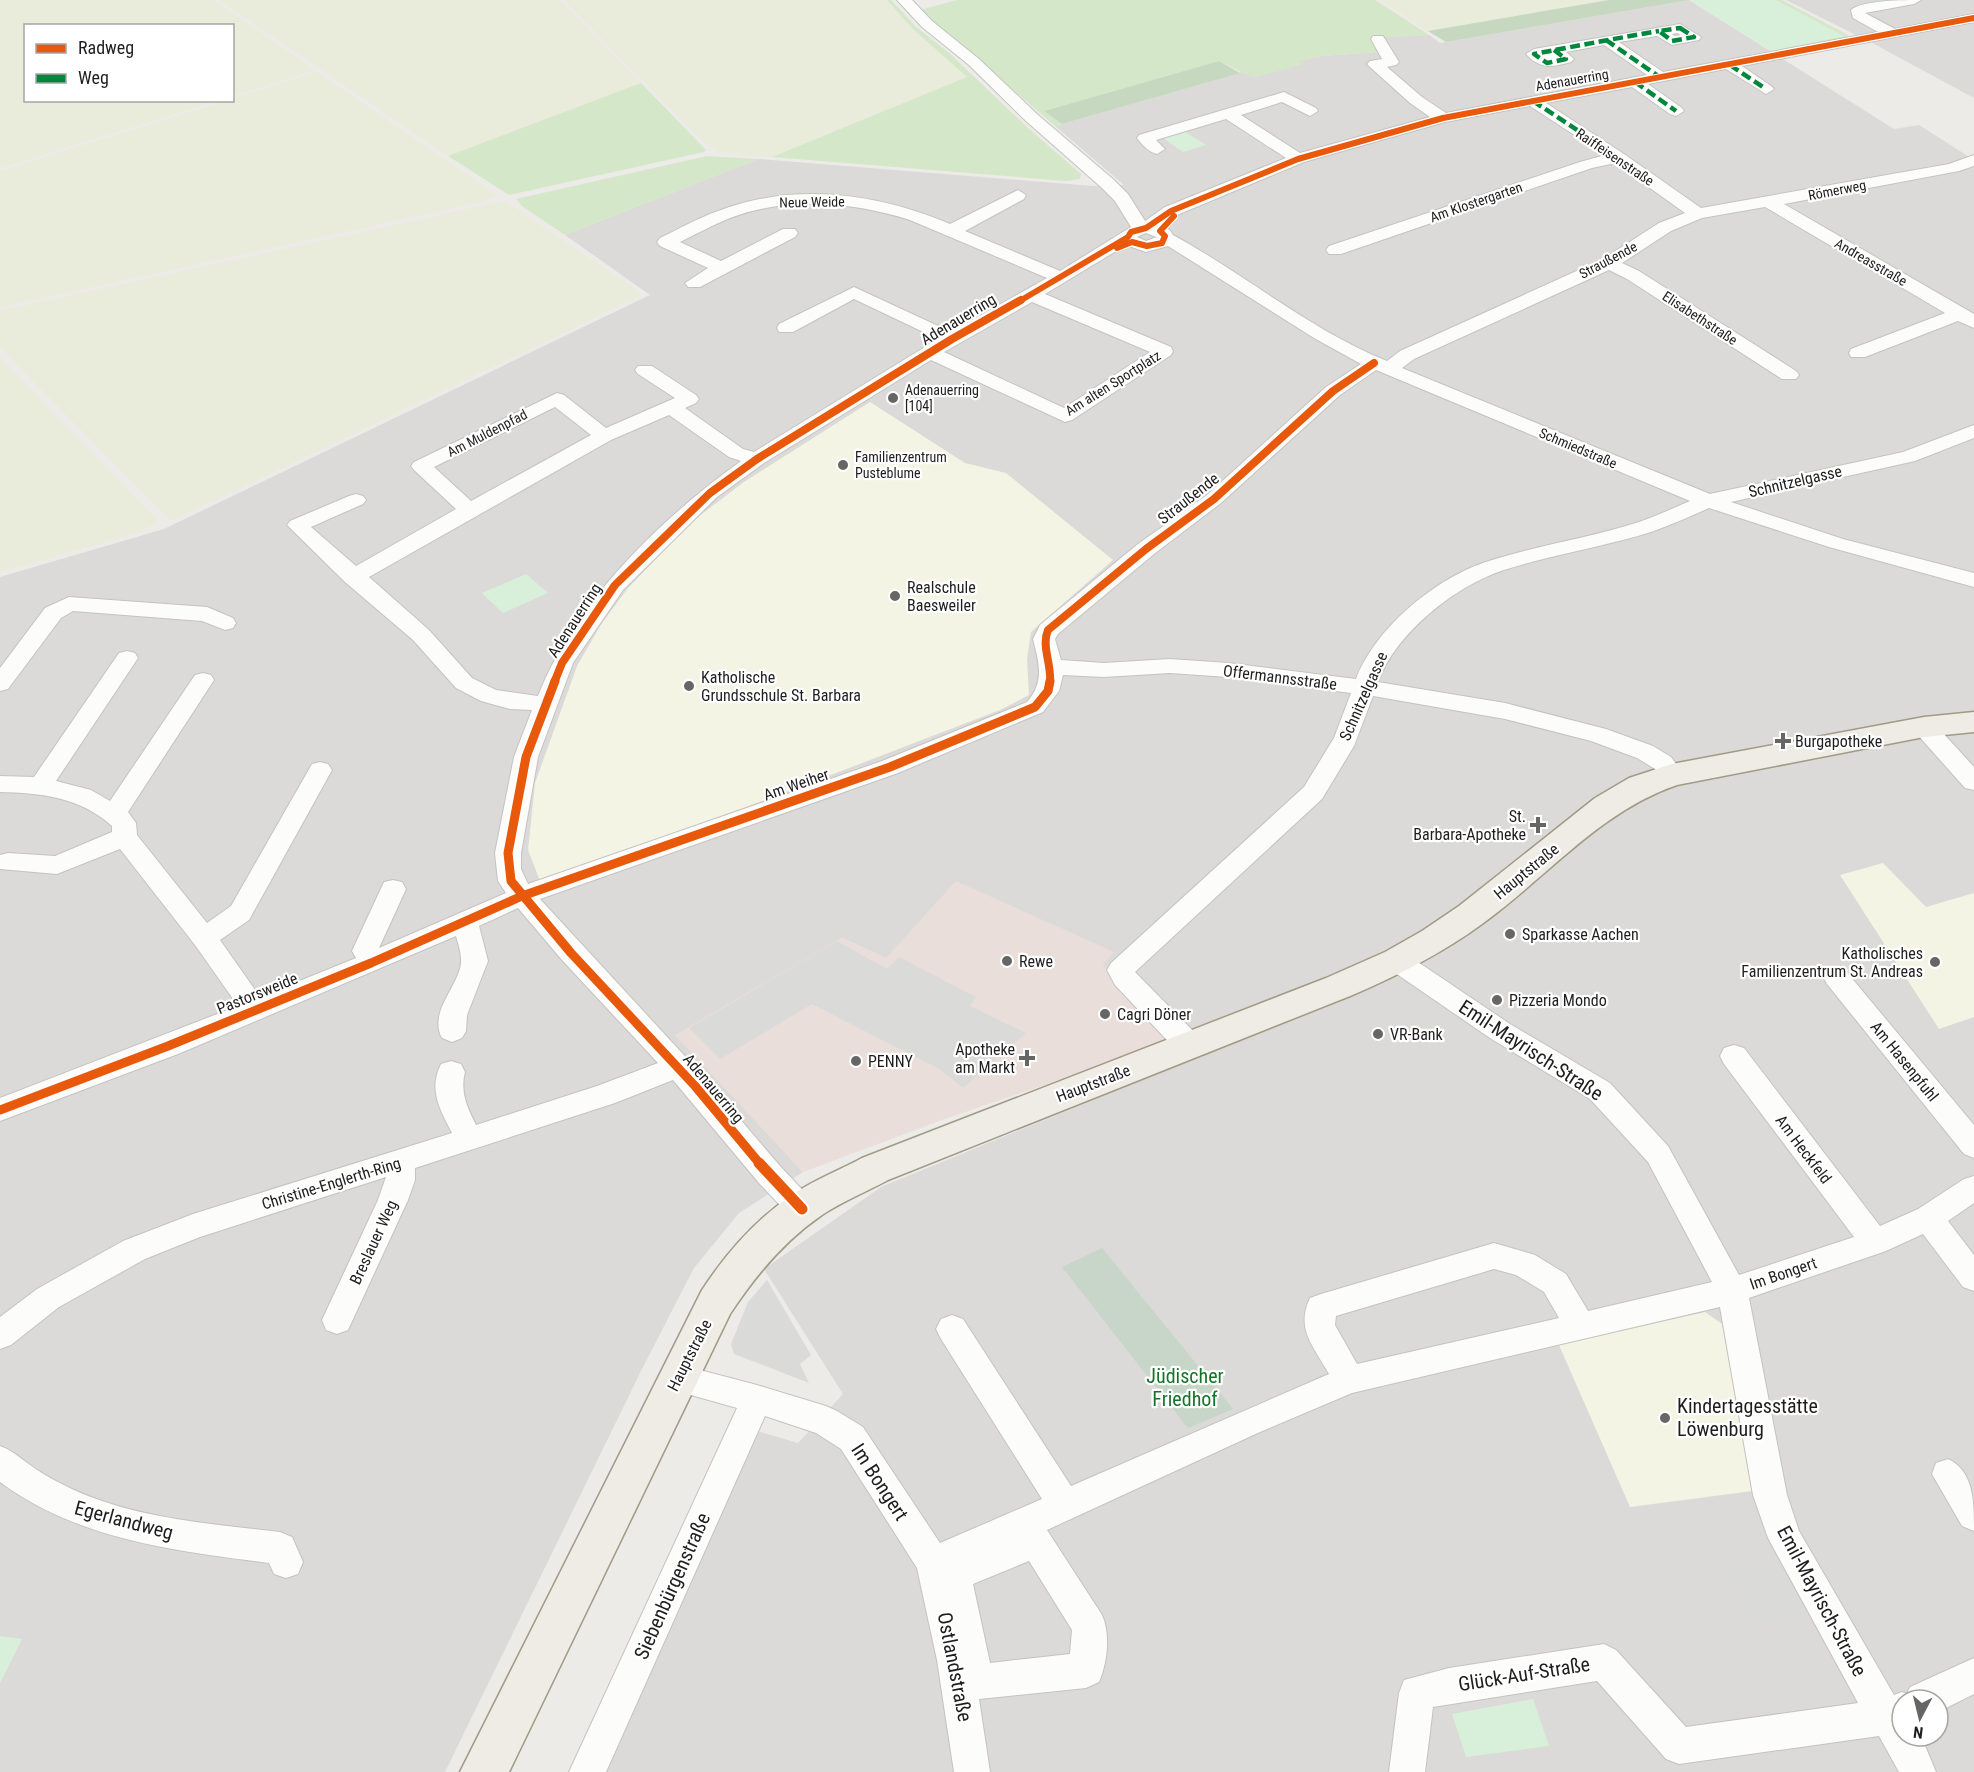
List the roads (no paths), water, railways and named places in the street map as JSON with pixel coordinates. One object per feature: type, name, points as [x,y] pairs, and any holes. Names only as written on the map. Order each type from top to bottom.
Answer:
[{"type":"main road","name":"Hauptstraße","points":[[484,1772],[716,1302],[730,1281],[779,1227],[802,1209],[824,1194],[875,1170],[1397,962],[1471,915],[1606,806],[1640,786],[1672,775],[1924,727],[1974,722]]},
{"type":"street","name":"Schmiedstraße","points":[[904,0],[927,24],[974,62],[1124,202],[1147,236],[1205,260],[1336,346],[1708,501],[1836,543],[1974,580]]},
{"type":"street","points":[[1892,33],[1850,10],[1914,0]]},
{"type":"street","name":"Adenauerring","points":[[802,1209],[756,1162],[678,1067],[522,896],[511,881],[507,869],[526,757],[546,704],[562,663],[615,585],[710,493],[757,459],[952,339],[1061,278],[1094,256],[1147,236],[1178,208],[1298,159],[1443,118],[1974,18]]},
{"type":"street","points":[[1554,50],[1659,31]]},
{"type":"street","points":[[1378,39],[1391,62],[1375,64],[1416,100],[1443,118]]},
{"type":"street","points":[[1606,40],[1661,78]]},
{"type":"street","points":[[1730,65],[1766,89]]},
{"type":"street","points":[[1635,82],[1676,111]]},
{"type":"street","points":[[1157,149],[1145,138],[1284,97],[1310,111]]},
{"type":"street","name":"Raiffeisenstraße","points":[[1532,101],[1618,157],[1698,214]]},
{"type":"street","points":[[1229,114],[1298,159]]},
{"type":"street","name":"Am Klostergarten","points":[[1335,250],[1586,165],[1618,157]]},
{"type":"street","name":"Römerweg","points":[[1698,214],[1953,168],[1974,160]]},
{"type":"street","points":[[951,231],[1018,195]]},
{"type":"street","name":"Neue Weide","points":[[723,267],[666,242],[725,214],[751,206],[789,200],[833,199],[893,208],[1061,278]]},
{"type":"street","points":[[1124,202],[1178,208]]},
{"type":"street","name":"Andreasstraße","points":[[1769,202],[1967,318]]},
{"type":"street","name":"Straußende","points":[[1051,668],[1044,639],[1048,630],[1146,549],[1214,499],[1333,390],[1609,262],[1665,227],[1698,214]]},
{"type":"street","name":"Neue Weide","points":[[694,283],[789,233]]},
{"type":"street","name":"Elisabethstraße","points":[[1609,262],[1789,375]]},
{"type":"street","points":[[786,328],[854,292],[952,339]]},
{"type":"street","name":"Am alten Sportplatz","points":[[931,353],[1065,416],[1164,351],[1029,294]]},
{"type":"street","points":[[1858,353],[1967,318]]},
{"type":"street","points":[[353,577],[604,436],[689,399],[645,370]]},
{"type":"street","name":"Am Muldenpfad","points":[[469,510],[421,466],[557,399],[604,436]]},
{"type":"street","points":[[671,407],[736,453],[757,459]]},
{"type":"street","name":"Schnitzelgasse","points":[[1190,1046],[1124,978],[1120,970],[1313,793],[1345,740],[1373,665],[1388,641],[1414,616],[1476,574],[1495,566],[1647,526],[1708,501],[1908,457],[1974,430]]},
{"type":"street","points":[[356,500],[297,525],[421,635],[464,683],[489,696],[510,702],[546,704]]},
{"type":"street","points":[[0,684],[53,613],[69,604],[207,615],[225,622]]},
{"type":"street","points":[[41,785],[127,658]]},
{"type":"street","name":"Offermannsstraße","points":[[1051,668],[1104,670],[1170,666],[1228,670],[1365,686],[1505,711],[1598,735],[1645,752],[1663,763],[1672,775]]},
{"type":"street","name":"Am Weiher","points":[[522,896],[890,767],[1021,714],[1035,707],[1048,693],[1051,668]]},
{"type":"street","points":[[0,784],[41,785],[82,796],[114,814],[203,680]]},
{"type":"street","points":[[1924,727],[1974,782]]},
{"type":"street","points":[[204,938],[240,913],[320,770]]},
{"type":"street","name":"Pastorsweide","points":[[114,814],[124,823],[125,837],[204,938],[254,1009]]},
{"type":"street","points":[[8,862],[57,865],[125,837]]},
{"type":"street","points":[[371,963],[365,951],[393,889]]},
{"type":"street","name":"Pastorsweide","points":[[0,1110],[168,1046],[371,963],[522,896]]},
{"type":"street","points":[[452,1031],[453,1015],[475,961],[465,921]]},
{"type":"street","name":"Emil-Mayrisch-Straße","points":[[1397,962],[1500,1031],[1600,1091],[1658,1154],[1732,1291],[1770,1495],[1785,1538],[1867,1685],[1890,1709]]},
{"type":"street","name":"Am Hasenpfuhl","points":[[1836,976],[1974,1146]]},
{"type":"street","name":"Am Heckfeld","points":[[1734,1056],[1875,1242]]},
{"type":"street","name":"Christine-Englerth-Ring","points":[[0,1335],[48,1298],[134,1250],[193,1227],[401,1162],[468,1137],[605,1095],[678,1067]]},
{"type":"street","points":[[451,1072],[447,1081],[447,1090],[468,1137]]},
{"type":"street","name":"Breslauer Weg","points":[[337,1320],[393,1200],[401,1162]]},
{"type":"street","name":"Im Bongert","points":[[677,1378],[757,1399],[826,1421],[852,1438],[933,1562],[1065,1507],[1249,1422],[1349,1380],[1732,1291],[1875,1242],[1928,1218],[1974,1188]]},
{"type":"street","points":[[1928,1218],[1974,1278]]},
{"type":"street","points":[[1349,1380],[1319,1326],[1321,1307],[1494,1256],[1524,1264],[1555,1283],[1580,1325]]},
{"type":"street","points":[[952,1329],[1065,1507]]},
{"type":"street","name":"Siebenbürgenstraße","points":[[587,1772],[757,1399]]},
{"type":"street","name":"Egerlandweg","points":[[0,1461],[8,1470],[57,1500],[95,1516],[158,1533],[280,1548],[286,1562]]},
{"type":"street","points":[[1948,1474],[1974,1515]]},
{"type":"street","points":[[1036,1542],[1090,1627],[1086,1670],[976,1682],[954,1578],[964,1570],[1036,1542]]},
{"type":"street","name":"Ostlandstraße","points":[[933,1562],[955,1660],[972,1772]]},
{"type":"street","name":"Glück-Auf-Straße","points":[[1407,1772],[1417,1693],[1604,1662],[1679,1746],[1890,1715]]},
{"type":"street","points":[[1948,1688],[1974,1676]]},
{"type":"street","name":"Emil-Mayrisch-Straße","points":[[1908,1748],[1918,1772]]},
{"type":"place","name":"Adenauerring [104]","points":[[893,398]]},
{"type":"place","name":"Familienzentrum Pusteblume","points":[[843,465]]},
{"type":"place","name":"Realschule Baesweiler","points":[[895,596]]},
{"type":"place","name":"Katholische Grundsschule St. Barbara","points":[[689,686]]},
{"type":"place","name":"Burgapotheke","points":[[1783,741]]},
{"type":"place","name":"St. Barbara-Apotheke","points":[[1538,825]]},
{"type":"place","name":"Sparkasse Aachen","points":[[1510,934]]},
{"type":"place","name":"Rewe","points":[[1007,961]]},
{"type":"place","name":"Katholisches Familienzentrum St. Andreas","points":[[1935,962]]},
{"type":"place","name":"Pizzeria Mondo","points":[[1497,1000]]},
{"type":"place","name":"Cagri Döner","points":[[1105,1014]]},
{"type":"place","name":"VR-Bank","points":[[1378,1034]]},
{"type":"place","name":"Apotheke am Markt","points":[[1027,1058]]},
{"type":"place","name":"PENNY","points":[[856,1061]]},
{"type":"place","name":"Kindertagesstätte Löwenburg","points":[[1665,1418]]},
{"type":"park label","name":"Jüdischer Friedhof","points":[[1185,1388]]}]
